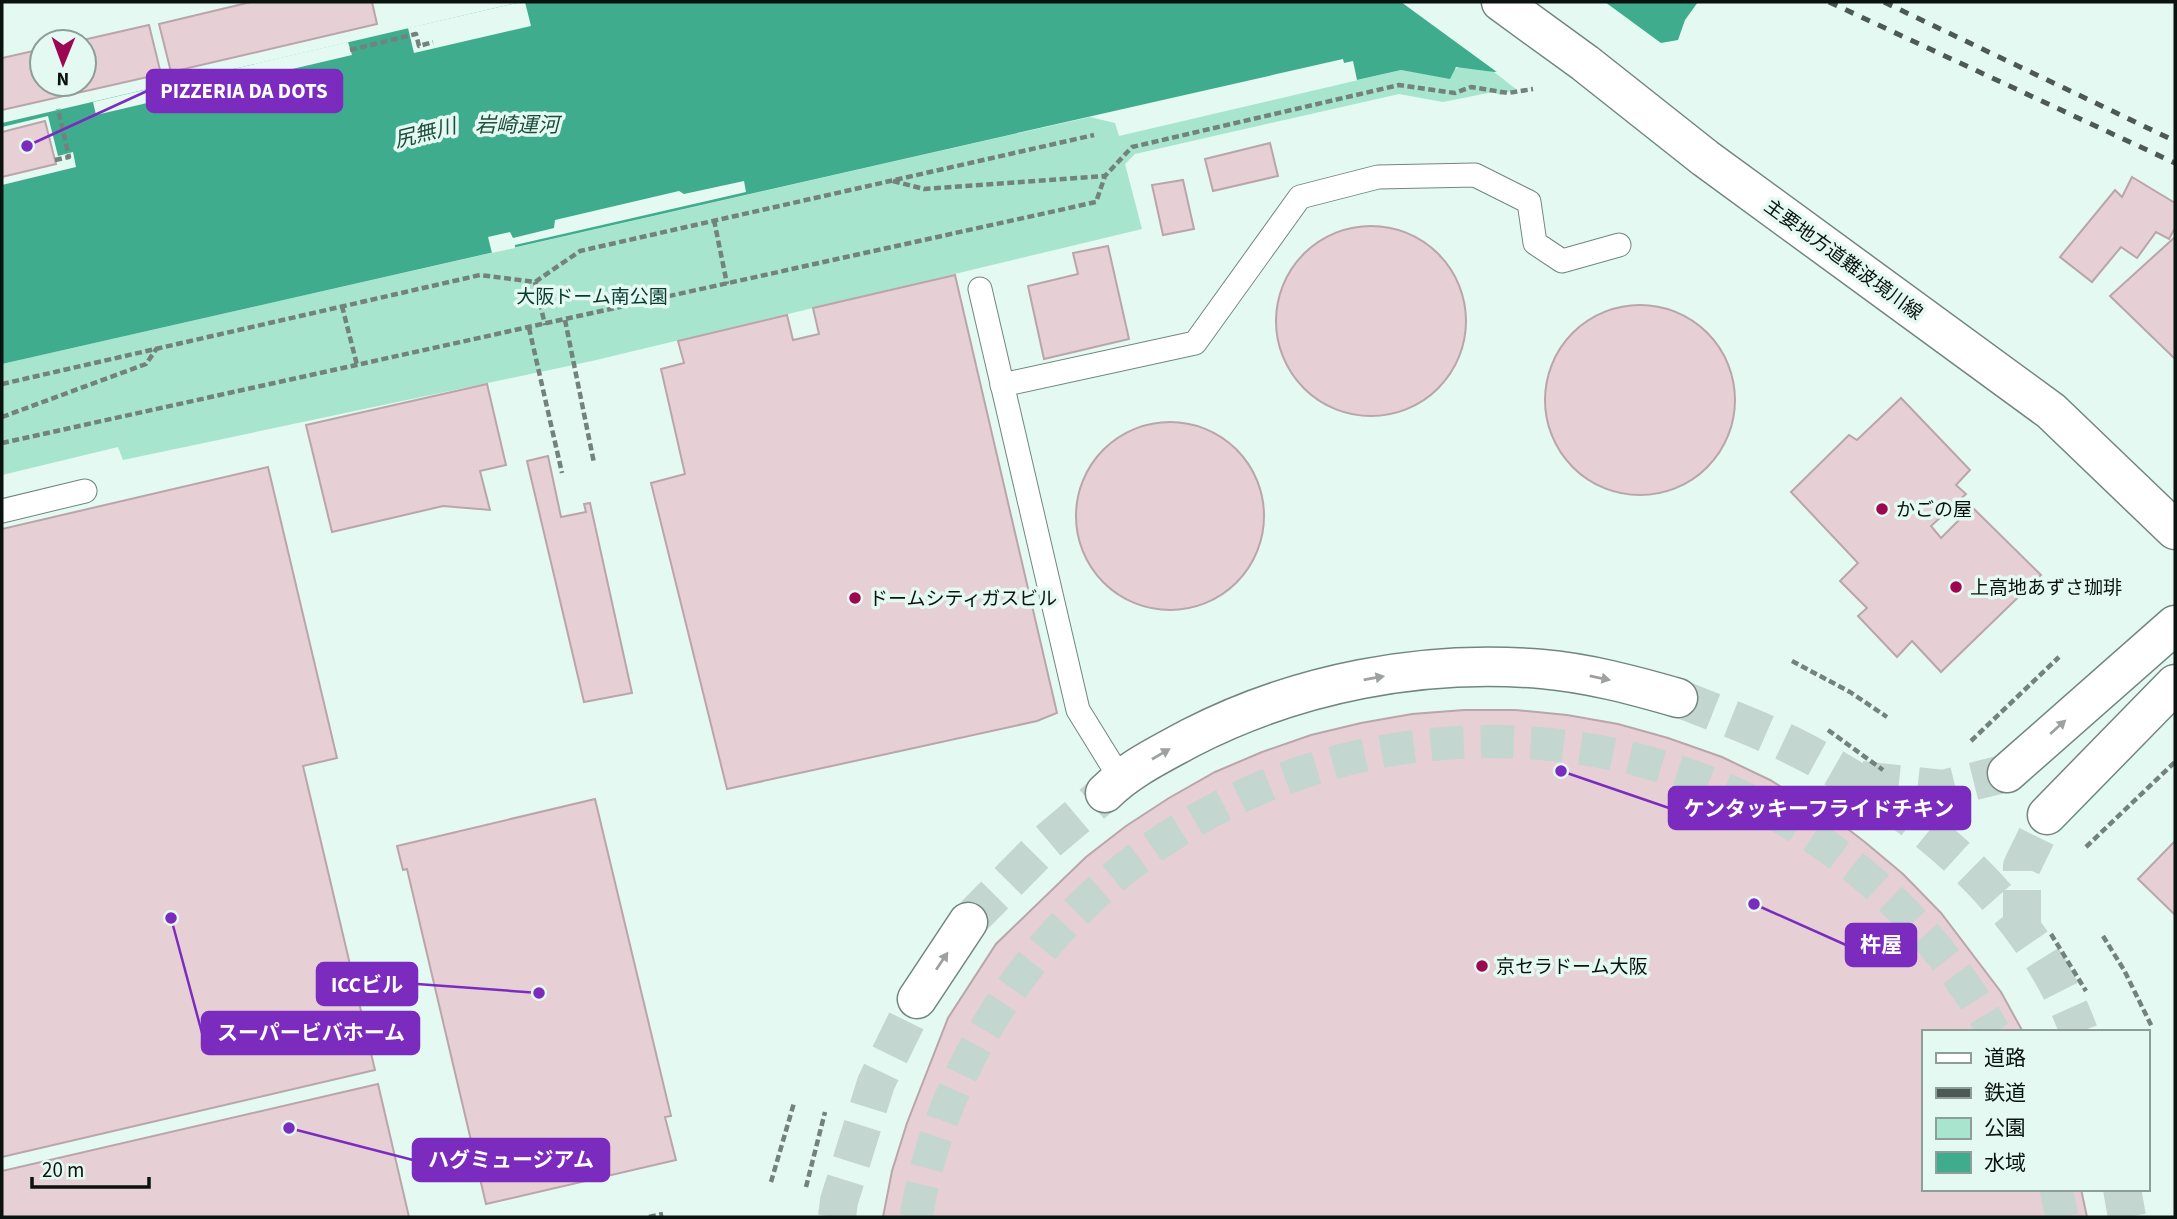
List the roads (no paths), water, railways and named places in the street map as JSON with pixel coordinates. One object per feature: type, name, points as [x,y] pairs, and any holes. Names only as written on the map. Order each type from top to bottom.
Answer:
[{"type":"street","name":"主要地方道難波境川線","points":[[1501,2],[1585,63],[1705,158],[2050,411],[2175,530]]},
{"type":"street","points":[[2007,773],[2175,625]]},
{"type":"street","points":[[1113,785],[1224,721],[1277,701],[1333,685],[1393,674],[1452,668],[1543,669],[1599,677],[1678,698]]},
{"type":"street","points":[[2047,815],[2175,684]]},
{"type":"street","points":[[917,999],[968,922]]},
{"type":"lane","points":[[1002,385],[1195,343],[1300,197],[1378,177],[1475,175],[1529,202],[1535,243],[1562,261],[1619,246]]},
{"type":"lane","points":[[979,289],[1078,710],[1113,785]]},
{"type":"lane","points":[[2,510],[85,491]]},
{"type":"water","name":"岩崎運河","points":[[521,2],[1698,2],[1685,20],[1678,40],[1494,72],[1456,67],[1450,79],[1401,70],[1357,80],[1353,61],[1344,63],[1343,59],[2,364],[2,123]]},
{"type":"tunnel","points":[[1678,698],[1791,745],[1881,797],[1923,828],[1999,899],[2058,984],[2078,1030]]},
{"type":"tunnel","points":[[916,1217],[922,1185],[941,1122],[984,1032],[1020,977],[1125,868],[1248,793],[1383,751],[1523,742],[1661,766],[1790,822],[1903,911],[1992,1030]]},
{"type":"tunnel","points":[[1861,780],[1943,789],[2007,773]]},
{"type":"tunnel","points":[[968,922],[1047,842],[1105,793]]},
{"type":"tunnel","points":[[2022,928],[2022,866],[2047,815]]},
{"type":"tunnel","points":[[837,1217],[839,1201],[876,1083],[917,999]]},
{"type":"tunnel","points":[[2056,1191],[2062,1217]]},
{"type":"tunnel","points":[[2122,1191],[2127,1217]]},
{"type":"railway","points":[[1829,2],[2175,163]]},
{"type":"railway","points":[[1884,2],[2175,141]]},
{"type":"place","name":"PIZZERIA DA DOTS","points":[[27,146]]},
{"type":"place","name":"かごの屋","points":[[1882,509]]},
{"type":"place","name":"上高地あずさ珈琲","points":[[1956,587]]},
{"type":"place","name":"ドームシティガスビル","points":[[855,598]]},
{"type":"place","name":"ケンタッキーフライドチキン","points":[[1561,771]]},
{"type":"place","name":"杵屋","points":[[1754,904]]},
{"type":"place","name":"スーパービバホーム","points":[[171,918]]},
{"type":"place","name":"京セラドーム大阪","points":[[1482,966]]},
{"type":"place","name":"ICCビル","points":[[539,993]]},
{"type":"place","name":"ハグミュージアム","points":[[289,1128]]},
{"type":"water label","name":"尻無川","points":[[425,133]]},
{"type":"park label","name":"大阪ドーム南公園","points":[[592,296]]}]
